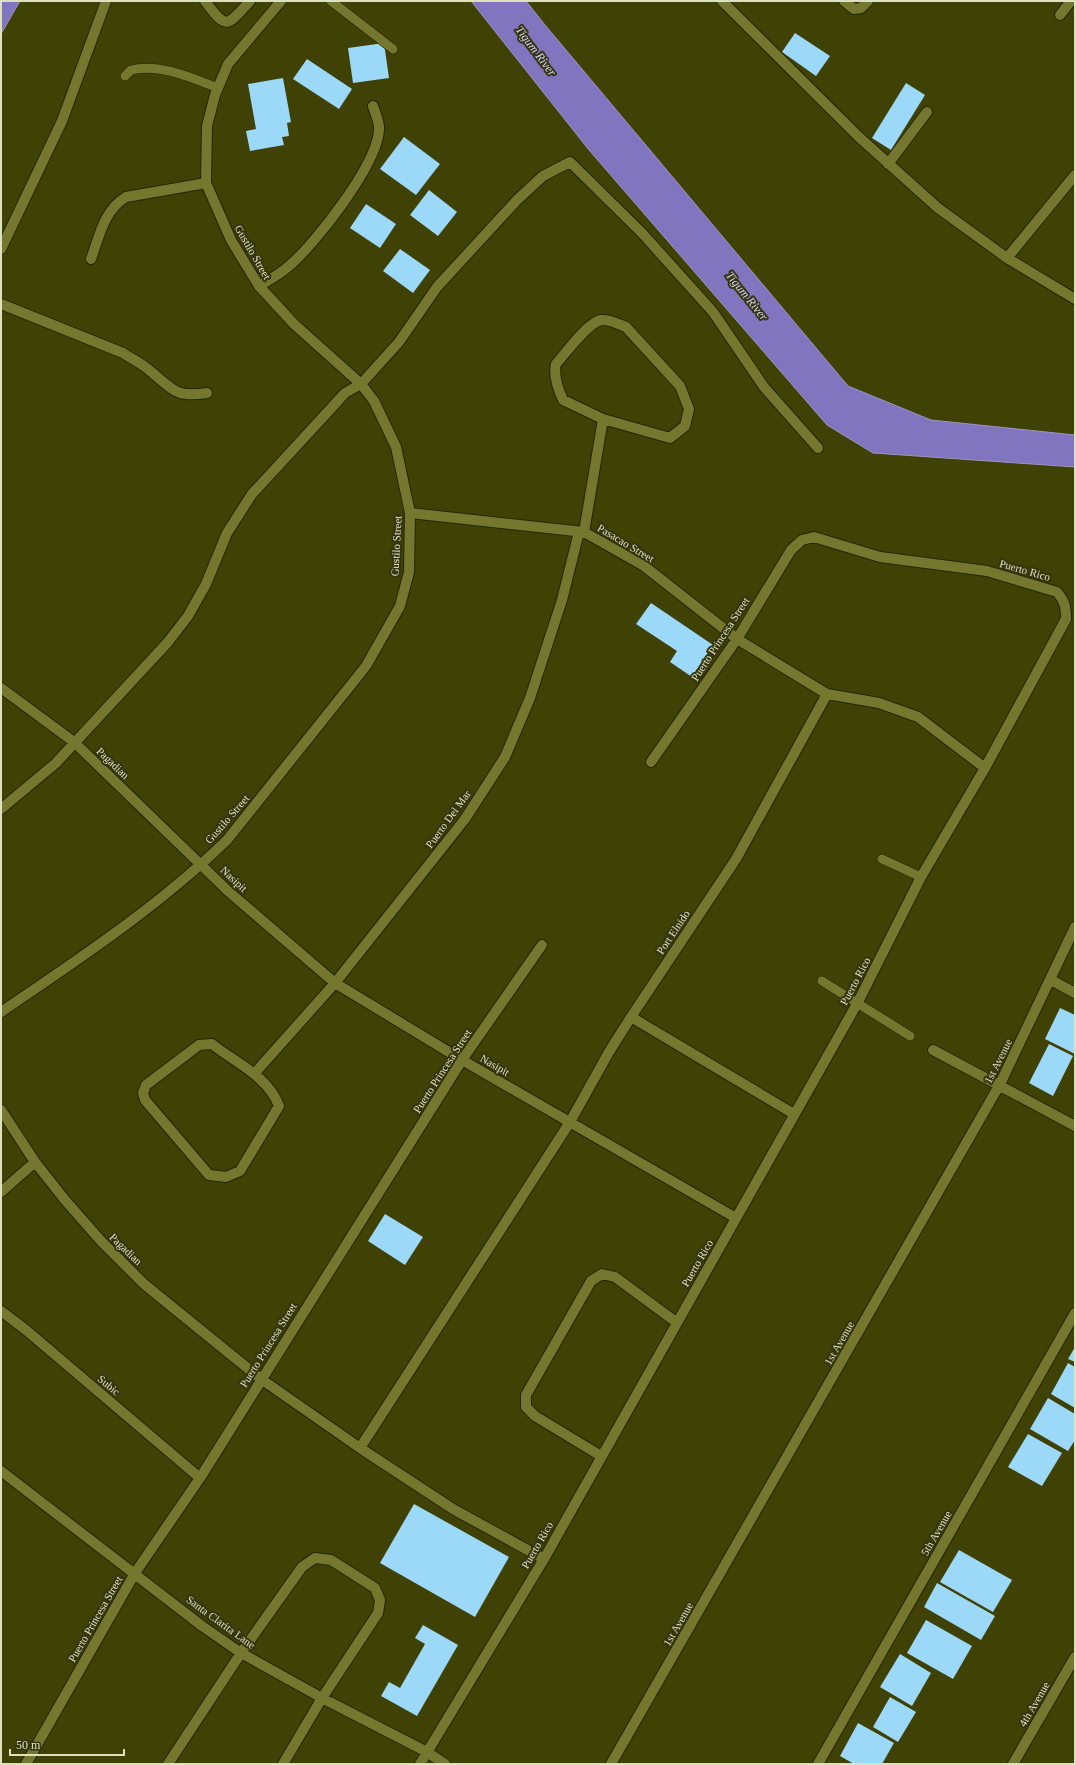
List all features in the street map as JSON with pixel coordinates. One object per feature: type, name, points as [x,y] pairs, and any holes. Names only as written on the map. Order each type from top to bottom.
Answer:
[{"type":"street","points":[[1,249],[62,121],[106,1]]},
{"type":"street","points":[[205,1],[219,19],[226,22],[231,21],[250,1]]},
{"type":"street","name":"Gustilo Street","points":[[1,1012],[95,948],[201,864],[227,840],[366,666],[400,606],[409,572],[410,513],[396,447],[374,401],[361,384],[294,324],[259,286],[231,240],[206,183],[207,126],[218,88],[228,64],[280,1]]},
{"type":"street","points":[[722,1],[888,164],[938,208],[1007,258],[1075,299]]},
{"type":"street","points":[[844,1],[854,9],[861,8],[868,1]]},
{"type":"street","points":[[1060,15],[1071,1]]},
{"type":"street","points":[[259,286],[288,267],[306,250],[339,210],[374,151],[380,129],[373,106]]},
{"type":"street","points":[[888,164],[927,112]]},
{"type":"street","points":[[1,809],[56,763],[168,642],[188,616],[206,584],[227,533],[252,494],[340,399],[361,384],[399,342],[437,287],[517,200],[543,176],[570,162],[642,233],[713,312],[764,387],[818,448]]},
{"type":"street","points":[[1007,258],[1075,175]]},
{"type":"street","points":[[91,259],[108,215],[118,202],[126,197],[206,183]]},
{"type":"street","points":[[1,304],[123,353],[140,363],[174,391],[184,395],[207,393]]},
{"type":"street","points":[[601,320],[615,322],[626,327],[680,386],[689,409],[685,426],[670,438],[603,419],[563,400],[557,385],[555,370],[556,364],[590,326],[601,320]]},
{"type":"street","name":"Puerto Del Mar","points":[[254,1074],[335,983],[465,819],[505,757],[530,698],[582,532],[603,419]]},
{"type":"street","name":"Pasacao Street","points":[[410,513],[582,532],[644,566],[737,639]]},
{"type":"street","name":"Puerto Princesa Street","points":[[651,762],[737,639],[791,550],[802,540],[814,536]]},
{"type":"street","name":"Puerto Rico","points":[[420,1764],[544,1559],[676,1322],[858,1002],[921,877],[985,768],[1066,619],[1064,599],[1057,592],[986,571],[880,556],[814,536]]},
{"type":"street","points":[[737,639],[827,694],[879,703],[918,718],[985,768]]},
{"type":"street","name":"Pagadian","points":[[1,688],[74,742],[201,864]]},
{"type":"street","name":"Port Elnido","points":[[360,1448],[570,1122],[609,1052],[631,1017],[736,859],[827,694]]},
{"type":"street","name":"Nasipit","points":[[201,864],[228,890],[335,983],[462,1060],[736,1218]]},
{"type":"street","name":"1st Avenue","points":[[611,1764],[1000,1084],[1075,927]]},
{"type":"street","name":"Puerto Princesa Street","points":[[26,1764],[135,1573],[200,1478],[462,1060],[542,945]]},
{"type":"street","points":[[1051,980],[1075,993]]},
{"type":"street","points":[[631,1017],[794,1114]]},
{"type":"street","points":[[212,1044],[254,1074],[276,1097],[279,1106],[240,1171],[226,1178],[209,1175],[145,1100],[143,1093],[146,1085],[199,1045],[212,1044]]},
{"type":"street","points":[[933,1050],[1000,1084],[1075,1126]]},
{"type":"street","name":"Pagadian","points":[[1,1110],[35,1162],[101,1241],[144,1284],[261,1379],[360,1448],[453,1509],[544,1559]]},
{"type":"street","points":[[1,1192],[35,1162]]},
{"type":"street","points":[[601,1456],[535,1416],[526,1407],[526,1395],[591,1282],[602,1274],[615,1277],[676,1322]]},
{"type":"street","name":"Subic","points":[[1,1311],[26,1330],[200,1478]]},
{"type":"street","name":"5th Avenue","points":[[818,1764],[1075,1313]]},
{"type":"street","name":"Santa Clarita Lane","points":[[1,1471],[202,1626],[241,1653],[322,1698],[427,1752],[445,1764]]},
{"type":"street","points":[[168,1764],[241,1653],[302,1567],[315,1558],[331,1560],[375,1588],[380,1600],[378,1613],[322,1698],[284,1764]]},
{"type":"street","name":"4th Avenue","points":[[1013,1764],[1075,1657]]},
{"type":"lane","points":[[331,1],[393,49]]},
{"type":"lane","points":[[125,76],[131,70],[148,68],[173,73],[218,88]]},
{"type":"lane","points":[[882,859],[921,877]]},
{"type":"lane","points":[[822,981],[858,1002],[910,1036]]},
{"type":"water","points":[[1,1],[20,1],[1,34]]},
{"type":"water","name":"Tigum River","points":[[471,1],[526,1],[848,386],[931,420],[1075,435],[1075,467],[873,453],[827,425],[589,150]]},
{"type":"building","points":[[795,33],[830,56],[816,76],[782,52]]},
{"type":"building","points":[[384,43],[389,78],[353,83],[348,48]]},
{"type":"building","points":[[307,59],[352,89],[339,109],[293,79]]},
{"type":"building","points":[[283,78],[291,122],[287,123],[289,136],[282,137],[284,145],[250,151],[246,131],[256,129],[248,84]]},
{"type":"building","points":[[906,83],[925,95],[891,150],[872,138]]},
{"type":"building","points":[[404,137],[440,164],[416,195],[380,169]]},
{"type":"building","points":[[429,190],[457,212],[438,236],[410,215]]},
{"type":"building","points":[[366,204],[396,224],[380,248],[350,228]]},
{"type":"building","points":[[400,249],[430,270],[413,293],[383,271]]},
{"type":"building","points":[[651,603],[713,645],[692,677],[670,662],[677,651],[636,624]]},
{"type":"building","points":[[1060,1008],[1075,1015],[1075,1054],[1045,1039]]},
{"type":"building","points":[[1049,1044],[1073,1056],[1053,1096],[1029,1083]]},
{"type":"building","points":[[385,1214],[423,1237],[405,1265],[368,1241]]},
{"type":"building","points":[[1075,1347],[1075,1362],[1068,1359]]},
{"type":"building","points":[[1068,1363],[1075,1367],[1075,1408],[1051,1394]]},
{"type":"building","points":[[1048,1398],[1075,1414],[1075,1440],[1068,1451],[1030,1429]]},
{"type":"building","points":[[1028,1434],[1062,1453],[1042,1486],[1008,1467]]},
{"type":"building","points":[[414,1504],[509,1557],[475,1617],[380,1563]]},
{"type":"building","points":[[959,1550],[1012,1580],[993,1612],[940,1582]]},
{"type":"building","points":[[937,1583],[995,1616],[981,1640],[924,1607]]},
{"type":"building","points":[[926,1620],[972,1646],[953,1679],[907,1653]]},
{"type":"building","points":[[423,1625],[458,1645],[417,1716],[381,1696],[389,1682],[400,1688],[425,1644],[415,1638]]},
{"type":"building","points":[[900,1654],[931,1673],[912,1706],[880,1687]]},
{"type":"building","points":[[890,1697],[916,1712],[898,1742],[873,1727]]},
{"type":"building","points":[[858,1723],[894,1743],[882,1764],[854,1764],[840,1756]]}]
